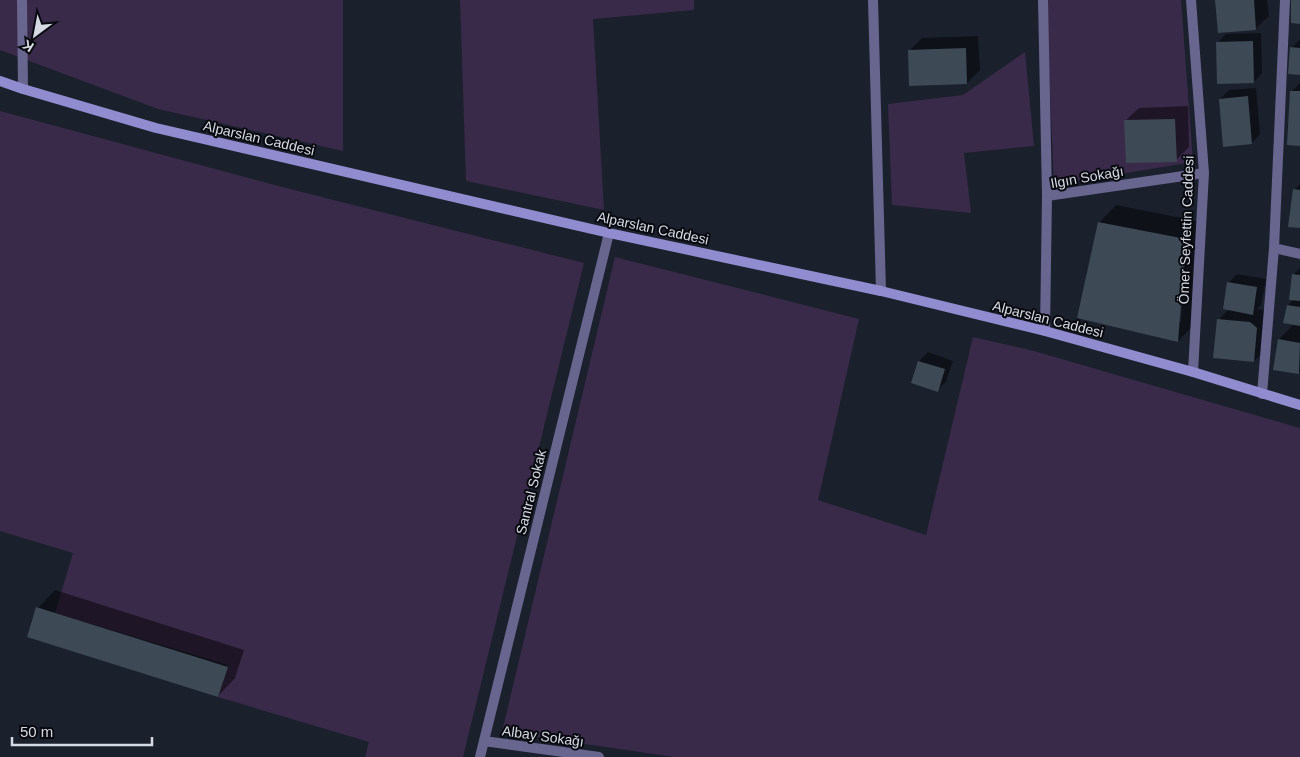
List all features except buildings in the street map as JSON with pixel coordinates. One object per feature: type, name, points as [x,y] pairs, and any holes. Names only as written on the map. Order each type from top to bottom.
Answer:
[{"type":"street","points":[[22,0],[23,89]]},
{"type":"street","points":[[873,0],[881,291]]},
{"type":"street","points":[[1043,0],[1047,196]]},
{"type":"street","name":"Ömer Seyfettin Caddesi","points":[[1191,0],[1204,173],[1193,372]]},
{"type":"street","points":[[1262,394],[1274,248],[1285,0]]},
{"type":"street","name":"Alparslan Caddesi","points":[[0,81],[156,128],[609,233],[881,291],[1045,331],[1193,372],[1300,405]]},
{"type":"street","name":"Ilgın Sokağı","points":[[1045,331],[1047,196],[1204,173]]},
{"type":"street","name":"Santral Sokak","points":[[480,757],[609,233]]},
{"type":"street","points":[[1274,248],[1300,254]]},
{"type":"street","name":"Albay Sokağı","points":[[484,741],[599,757]]},
{"type":"shaded area","points":[[0,0],[343,0],[343,151],[158,109],[0,50]]},
{"type":"shaded area","points":[[460,0],[694,0],[694,10],[593,19],[604,210],[466,181]]},
{"type":"shaded area","points":[[1046,0],[1181,0],[1193,162],[1054,185]]},
{"type":"shaded area","points":[[1025,52],[1034,146],[964,153],[971,213],[892,205],[888,104],[963,95]]},
{"type":"shaded area","points":[[0,111],[282,187],[584,263],[463,757],[365,757],[369,742],[218,697],[228,665],[55,613],[73,553],[0,531]]},
{"type":"shaded area","points":[[615,257],[859,319],[818,500],[926,535],[973,337],[1034,351],[1300,428],[1300,757],[674,757],[502,732]]}]
